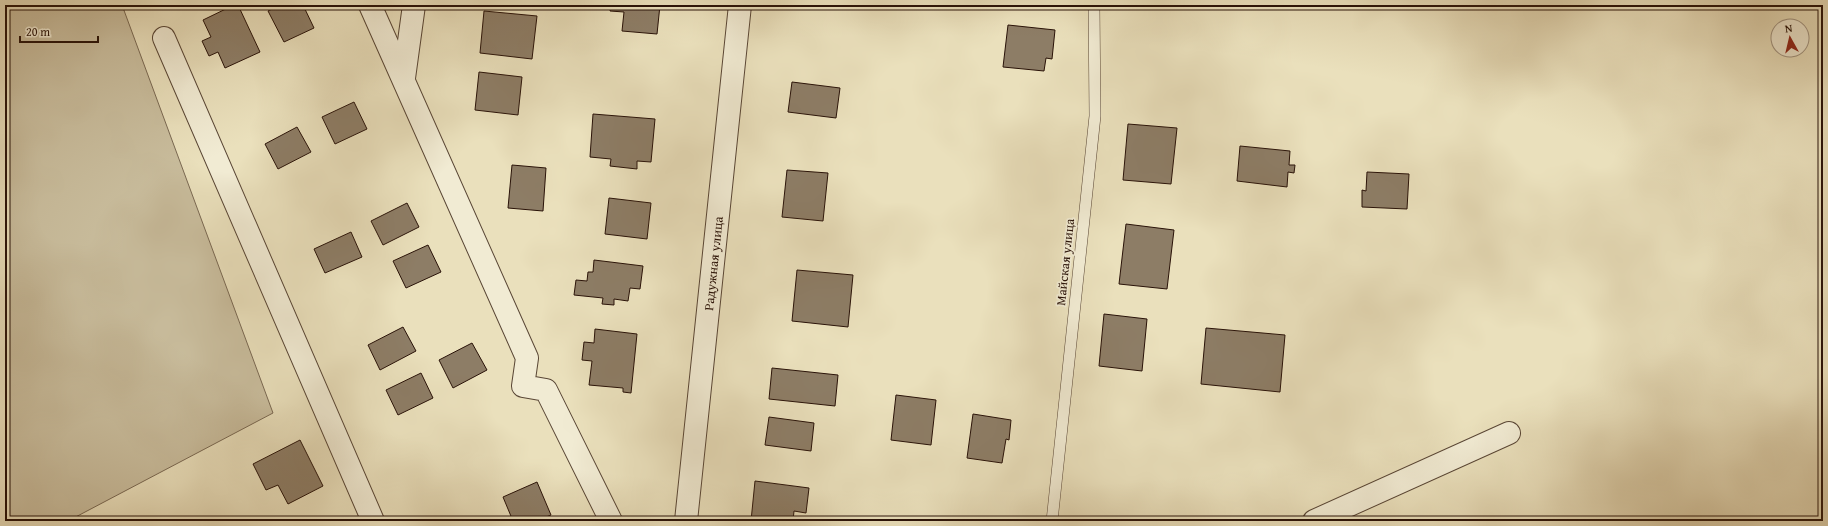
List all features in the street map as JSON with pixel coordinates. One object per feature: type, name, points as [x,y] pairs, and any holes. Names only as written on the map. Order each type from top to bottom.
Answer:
[{"type":"street","points":[[370,5],[404,78],[527,358],[523,386],[546,390],[611,521]]},
{"type":"street","points":[[404,78],[414,5]]},
{"type":"street","name":"Радужная улица","points":[[686,521],[740,5]]},
{"type":"street","points":[[164,38],[373,521]]},
{"type":"street","points":[[1314,521],[1509,433]]},
{"type":"lane","name":"Майская улица","points":[[1052,521],[1095,116],[1094,5]]},
{"type":"shaded area","points":[[5,5],[122,5],[273,413],[68,521],[5,521]]},
{"type":"building","points":[[234,5],[238,5],[260,52],[225,68],[218,52],[209,56],[202,41],[211,37],[203,20]]},
{"type":"building","points":[[280,5],[303,5],[314,28],[284,42],[268,11]]},
{"type":"building","points":[[611,5],[660,5],[657,34],[622,31],[624,12],[610,11]]},
{"type":"building","points":[[484,11],[537,16],[532,59],[480,53]]},
{"type":"building","points":[[1008,25],[1055,30],[1052,59],[1046,58],[1044,71],[1003,67]]},
{"type":"building","points":[[479,72],[522,77],[518,115],[475,110]]},
{"type":"building","points":[[792,82],[840,88],[836,118],[788,112]]},
{"type":"building","points":[[354,102],[367,129],[335,144],[322,117]]},
{"type":"building","points":[[593,114],[655,119],[651,162],[637,161],[637,169],[610,166],[611,159],[590,157]]},
{"type":"building","points":[[1128,124],[1177,128],[1171,184],[1123,180]]},
{"type":"building","points":[[297,127],[311,152],[278,169],[265,144]]},
{"type":"building","points":[[1240,146],[1290,151],[1289,165],[1295,165],[1294,173],[1288,172],[1287,187],[1237,181]]},
{"type":"building","points":[[512,165],[546,168],[543,211],[508,208]]},
{"type":"building","points":[[787,170],[828,173],[823,221],[782,217]]},
{"type":"building","points":[[1367,172],[1409,174],[1407,209],[1362,207],[1362,190],[1366,191]]},
{"type":"building","points":[[609,198],[651,203],[647,239],[605,234]]},
{"type":"building","points":[[407,203],[419,227],[383,245],[371,221]]},
{"type":"building","points":[[1126,224],[1174,230],[1167,289],[1119,284]]},
{"type":"building","points":[[351,232],[362,257],[325,273],[314,249]]},
{"type":"building","points":[[428,245],[441,272],[406,288],[393,261]]},
{"type":"building","points":[[594,260],[643,266],[640,289],[630,288],[628,301],[614,299],[614,305],[602,304],[603,298],[574,295],[576,280],[587,281],[588,272],[593,272]]},
{"type":"building","points":[[797,270],[853,275],[848,327],[792,321]]},
{"type":"building","points":[[1104,314],[1147,319],[1142,371],[1099,366]]},
{"type":"building","points":[[403,327],[416,351],[380,370],[368,345]]},
{"type":"building","points":[[1206,328],[1285,335],[1280,392],[1201,384]]},
{"type":"building","points":[[595,329],[637,334],[631,393],[623,392],[623,388],[589,385],[592,361],[582,360],[584,342],[594,343]]},
{"type":"building","points":[[472,343],[487,370],[453,388],[439,360]]},
{"type":"building","points":[[772,368],[838,375],[835,406],[769,399]]},
{"type":"building","points":[[421,373],[433,398],[398,415],[386,390]]},
{"type":"building","points":[[896,395],[936,400],[931,445],[891,440]]},
{"type":"building","points":[[973,414],[1011,420],[1009,440],[1006,439],[1002,463],[967,458]]},
{"type":"building","points":[[769,417],[814,423],[811,451],[765,445]]},
{"type":"building","points":[[300,440],[323,486],[288,504],[278,485],[266,490],[253,464]]},
{"type":"building","points":[[755,481],[809,488],[806,513],[794,511],[793,521],[751,521]]},
{"type":"building","points":[[537,482],[551,515],[536,521],[513,521],[503,497]]}]
